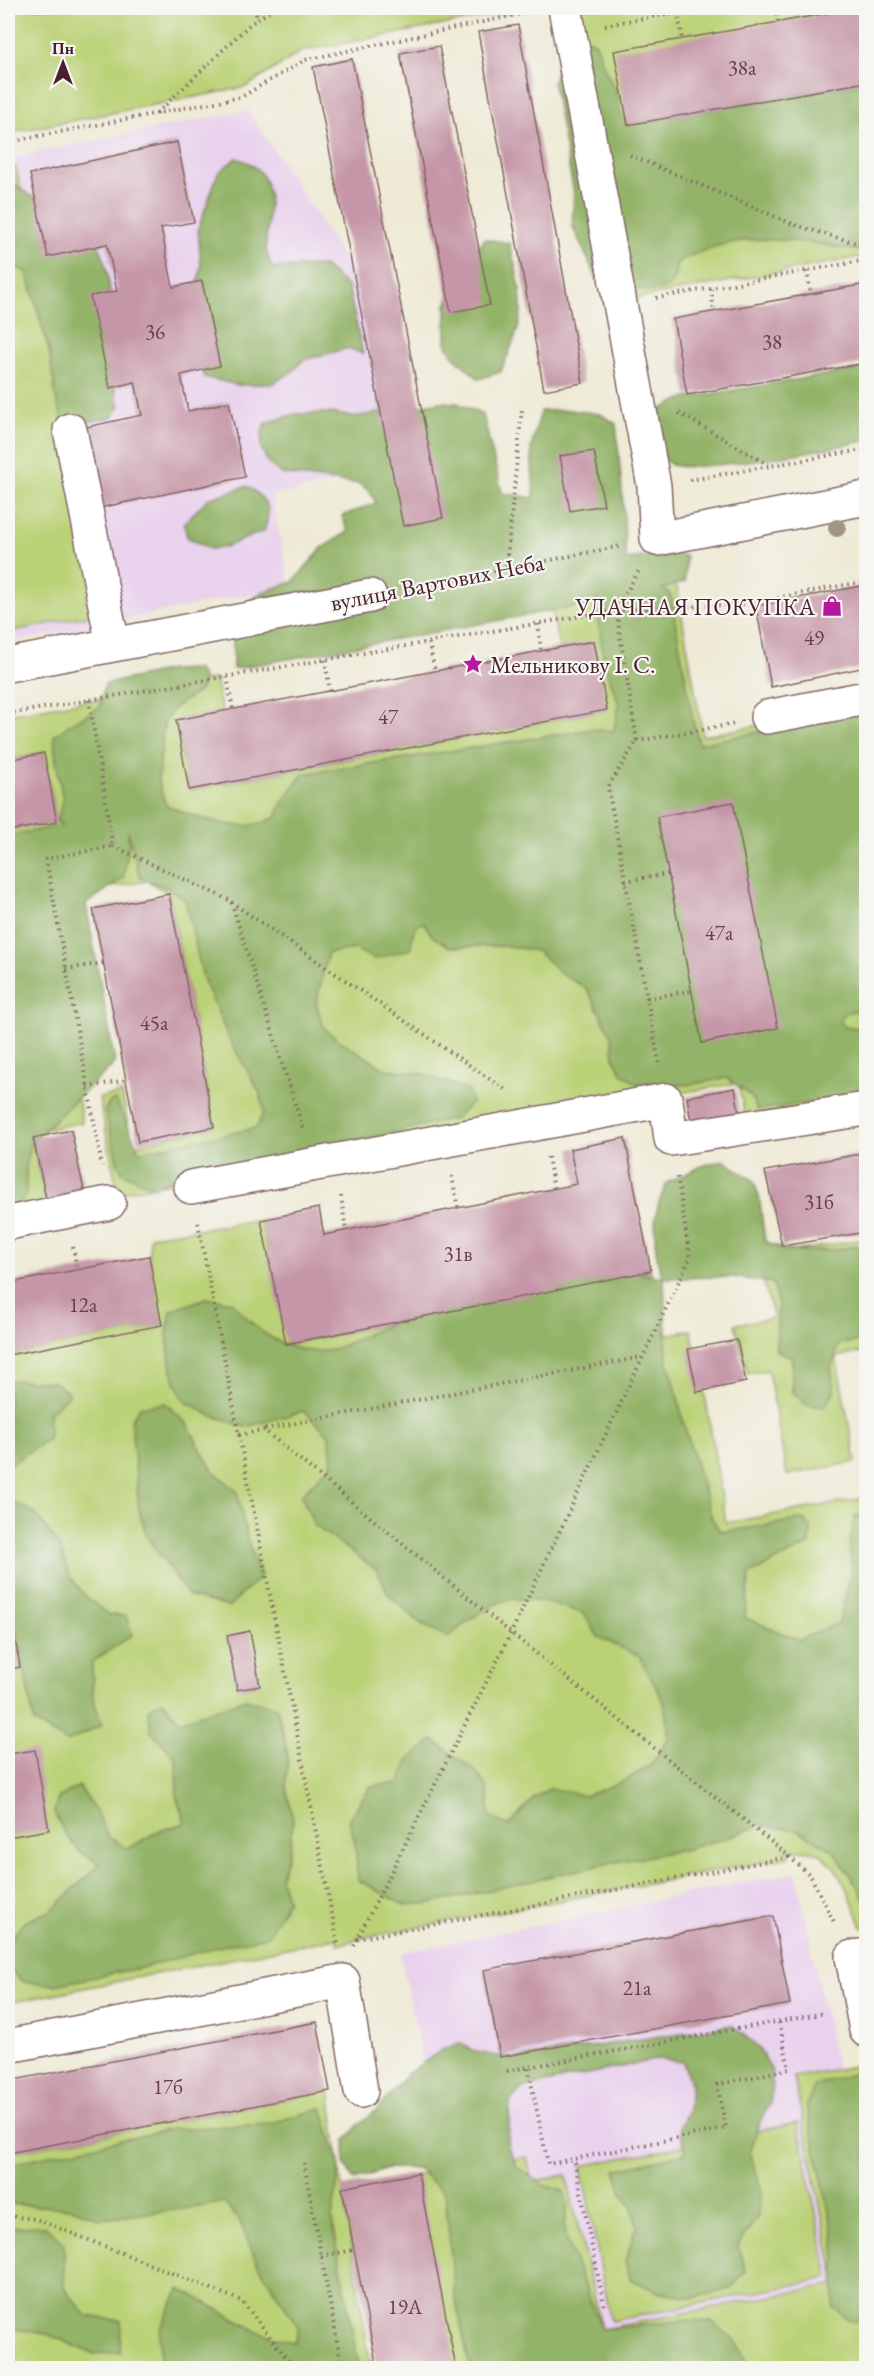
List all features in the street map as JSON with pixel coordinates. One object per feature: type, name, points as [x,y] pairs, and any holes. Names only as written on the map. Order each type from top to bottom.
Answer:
[{"type":"street","points":[[567,16],[654,486],[657,539],[867,498]]},
{"type":"street","points":[[70,430],[113,645]]},
{"type":"street","name":"вулиця Вартових Неба","points":[[8,665],[370,596]]},
{"type":"street","points":[[767,717],[867,698]]},
{"type":"street","points":[[191,1187],[666,1100],[672,1139],[867,1109]]},
{"type":"street","points":[[8,1223],[109,1203]]},
{"type":"street","points":[[864,2018],[852,1957],[867,1955]]},
{"type":"street","points":[[8,2046],[343,1982],[361,2091]]},
{"type":"path","points":[[255,8],[257,19]]},
{"type":"path","points":[[157,113],[257,19],[274,8]]},
{"type":"path","points":[[8,142],[241,97],[305,60],[528,12],[567,16],[678,12],[702,8]]},
{"type":"path","points":[[776,8],[778,22]]},
{"type":"path","points":[[678,12],[682,39]]},
{"type":"path","points":[[589,137],[795,225],[867,246]]},
{"type":"path","points":[[620,304],[867,260]]},
{"type":"path","points":[[807,271],[811,294]]},
{"type":"path","points":[[711,288],[714,312]]},
{"type":"path","points":[[637,388],[769,466]]},
{"type":"path","points":[[506,567],[522,409]]},
{"type":"path","points":[[654,486],[867,449]]},
{"type":"path","points":[[657,539],[616,610],[637,741],[608,787],[666,1100]]},
{"type":"path","name":"вулиця Вартових Неба","points":[[370,596],[506,567],[657,539]]},
{"type":"path","points":[[8,714],[616,610],[746,604],[867,580]]},
{"type":"path","points":[[538,624],[541,651]]},
{"type":"path","points":[[429,643],[435,671]]},
{"type":"path","points":[[325,660],[330,691]]},
{"type":"path","points":[[227,677],[233,710]]},
{"type":"path","points":[[89,700],[113,846]]},
{"type":"path","points":[[637,741],[767,717]]},
{"type":"path","points":[[109,1203],[46,859],[113,846],[231,902],[552,1121]]},
{"type":"path","points":[[625,881],[668,874]]},
{"type":"path","points":[[231,902],[314,1164]]},
{"type":"path","points":[[66,969],[103,963]]},
{"type":"path","points":[[646,998],[691,991]]},
{"type":"path","points":[[87,1087],[126,1080]]},
{"type":"path","points":[[343,1982],[357,1939],[511,1633],[690,1258],[672,1139]]},
{"type":"path","points":[[191,1187],[338,1945],[343,1982]]},
{"type":"path","points":[[239,1435],[642,1357]]},
{"type":"path","points":[[264,1430],[511,1633],[790,1857],[357,1939]]},
{"type":"path","points":[[507,2072],[779,2021],[864,2018]]},
{"type":"path","points":[[528,2067],[548,2164],[574,2160],[726,2128],[717,2085],[789,2070],[779,2021]]},
{"type":"path","points":[[574,2160],[604,2305]]},
{"type":"path","points":[[304,2163],[341,2367],[376,2361]]},
{"type":"path","points":[[8,2217],[36,2219],[242,2301],[294,2368]]},
{"type":"path","points":[[321,2256],[354,2250]]},
{"type":"shaded area","points":[[248,110],[354,274],[393,471],[272,496],[290,586],[8,643],[8,158]]},
{"type":"shaded area","points":[[796,1872],[866,2211],[866,2331],[485,2368],[400,1953]]},
{"type":"green space","points":[[8,8],[533,8],[302,51],[246,87],[8,133]]},
{"type":"green space","points":[[572,8],[866,8],[866,256],[628,300]]},
{"type":"green space","points":[[589,39],[596,43],[605,70],[616,91],[621,114],[628,125],[866,82],[866,250],[789,240],[745,240],[723,244],[676,263],[674,277],[668,286],[659,290],[634,289],[597,279],[572,225],[574,193],[553,82],[565,41]]},
{"type":"green space","points":[[236,158],[250,164],[260,172],[266,182],[269,206],[266,248],[272,268],[324,266],[348,287],[363,354],[349,348],[303,360],[293,371],[272,384],[237,385],[204,377],[196,296],[201,266],[198,229],[218,173]]},
{"type":"green space","points":[[16,168],[106,612],[8,632],[8,169]]},
{"type":"green space","points":[[8,181],[56,211],[91,237],[98,245],[103,257],[110,295],[116,397],[120,405],[113,417],[73,425],[62,419],[56,398],[49,351],[27,272],[8,264]]},
{"type":"green space","points":[[485,239],[509,243],[519,283],[521,308],[517,333],[501,372],[479,379],[452,355],[446,343],[446,306],[458,270]]},
{"type":"green space","points":[[866,368],[866,441],[764,459],[705,466],[670,464],[656,446],[653,430],[658,411],[681,399]]},
{"type":"green space","points":[[441,402],[457,403],[483,415],[502,493],[534,498],[531,448],[541,411],[570,410],[600,414],[616,424],[626,560],[669,552],[686,556],[685,582],[662,589],[671,597],[699,744],[834,717],[860,714],[866,718],[866,1009],[848,1012],[840,1018],[843,1026],[866,1029],[866,1095],[757,1110],[751,1096],[727,1078],[688,1085],[636,1083],[622,1073],[614,1059],[612,1037],[587,989],[561,973],[537,951],[508,946],[450,947],[432,936],[424,923],[416,925],[411,949],[374,959],[355,949],[328,953],[316,1003],[324,1028],[337,1039],[385,1069],[421,1073],[469,1091],[472,1102],[456,1118],[266,1162],[172,1179],[153,1187],[123,1173],[118,1164],[105,1110],[110,1102],[116,1100],[139,1151],[257,1127],[264,1111],[260,1093],[230,1041],[203,978],[185,899],[166,887],[140,878],[128,831],[129,845],[123,878],[86,904],[115,1063],[30,1143],[26,1166],[26,1193],[21,1206],[8,1209],[8,836],[63,825],[57,822],[63,800],[54,736],[99,708],[105,684],[170,670],[197,669],[203,678],[201,690],[175,707],[164,723],[158,781],[166,805],[197,817],[232,825],[256,824],[276,817],[282,803],[303,774],[592,729],[614,731],[619,704],[605,666],[596,608],[598,600],[583,605],[233,669],[236,610],[263,592],[293,582],[322,548],[348,532],[342,516],[376,503],[370,492],[360,484],[282,474],[268,463],[261,447],[262,432],[266,423],[295,414],[330,413],[354,417]]},
{"type":"green space","points":[[247,486],[264,500],[268,510],[264,531],[225,547],[210,549],[187,537],[184,523],[208,499]]},
{"type":"green space","points":[[674,572],[703,736],[866,705],[866,1102],[746,1122],[738,1083],[321,1154],[118,1193],[99,1098],[122,1093],[132,1146],[214,1126],[169,894],[148,881],[44,898],[82,1122],[31,1133],[48,1208],[8,1215],[8,831],[57,822],[44,753],[8,760],[8,714],[215,679],[222,712],[176,720],[189,790],[606,710],[559,648],[550,601]]},
{"type":"green space","points":[[723,1160],[753,1180],[759,1196],[765,1241],[776,1246],[801,1251],[866,1245],[866,1340],[839,1344],[831,1368],[834,1391],[825,1407],[807,1405],[792,1392],[792,1357],[776,1350],[778,1304],[773,1283],[732,1277],[664,1278],[667,1360],[712,1519],[720,1531],[804,1519],[811,1528],[810,1544],[750,1574],[745,1618],[799,1640],[839,1623],[852,1568],[849,1547],[855,1516],[866,1515],[866,1904],[858,1887],[833,1850],[797,1830],[760,1825],[687,1849],[605,1864],[433,1903],[404,1905],[358,1880],[355,1843],[349,1819],[371,1786],[399,1783],[410,1758],[433,1740],[475,1771],[487,1786],[490,1817],[509,1826],[534,1798],[551,1788],[585,1796],[624,1781],[651,1765],[669,1738],[664,1702],[639,1656],[598,1637],[584,1614],[567,1608],[532,1600],[506,1600],[480,1614],[448,1637],[420,1623],[389,1595],[377,1570],[314,1525],[301,1495],[332,1464],[329,1435],[304,1411],[246,1427],[210,1415],[185,1401],[176,1384],[170,1363],[167,1334],[171,1311],[206,1298],[233,1302],[261,1331],[273,1338],[297,1349],[325,1351],[397,1322],[457,1309],[638,1273],[663,1278],[656,1252],[655,1224],[659,1203],[667,1183],[702,1166]]},
{"type":"green space","points":[[261,1220],[287,1344],[651,1271],[668,1335],[691,1330],[705,1395],[726,1523],[866,1498],[866,1929],[862,1927],[839,1875],[826,1858],[811,1851],[789,1850],[790,1857],[357,1939],[338,1945],[337,1938],[8,2003],[8,1355],[162,1325],[149,1256],[150,1236]]},
{"type":"green space","points":[[866,1239],[866,1351],[836,1357],[856,1462],[787,1475],[768,1370],[748,1374],[735,1324],[774,1318],[756,1257]]},
{"type":"green space","points":[[8,1380],[54,1382],[70,1394],[49,1413],[49,1438],[8,1466]]},
{"type":"green space","points":[[165,1403],[187,1424],[213,1471],[237,1491],[249,1545],[261,1576],[228,1607],[189,1596],[147,1537],[139,1510],[131,1420],[140,1407]]},
{"type":"green space","points":[[10,1501],[34,1512],[60,1547],[69,1575],[87,1598],[109,1615],[126,1616],[132,1635],[92,1662],[93,1697],[102,1725],[67,1742],[34,1722],[8,1585],[8,1504]]},
{"type":"green space","points":[[246,1699],[277,1707],[288,1755],[286,1786],[293,1819],[290,1850],[280,1878],[288,1900],[267,1937],[225,1945],[140,1968],[55,1985],[22,1981],[9,1969],[8,1942],[24,1922],[52,1910],[100,1864],[79,1851],[65,1834],[54,1812],[58,1798],[79,1786],[95,1810],[109,1838],[128,1849],[156,1832],[185,1823],[177,1798],[176,1759],[151,1730],[148,1709],[162,1701],[180,1721]]},
{"type":"green space","points":[[732,2025],[757,2046],[773,2073],[770,2104],[759,2123],[750,2154],[762,2192],[758,2216],[738,2245],[746,2271],[730,2289],[694,2298],[661,2293],[630,2279],[625,2261],[637,2226],[632,2208],[622,2193],[615,2170],[686,2153],[680,2127],[688,2110],[691,2086],[683,2062],[659,2059],[522,2088],[510,2102],[508,2147],[517,2167],[545,2186],[563,2190],[568,2204],[564,2225],[568,2244],[602,2329],[690,2320],[712,2322],[733,2338],[751,2368],[470,2368],[455,2296],[445,2194],[418,2168],[390,2168],[354,2180],[344,2163],[346,2140],[360,2123],[379,2108],[408,2073],[442,2050],[459,2043],[476,2052],[513,2059]]},
{"type":"green space","points":[[866,2064],[866,2368],[445,2368],[386,2253],[343,2190],[371,2368],[8,2368],[8,2153],[330,2091],[342,2188],[527,2157],[532,2182],[566,2175],[602,2329],[836,2284],[794,2077]]},
{"type":"green space","points":[[856,2073],[866,2080],[866,2322],[851,2321],[834,2308],[835,2240],[806,2106],[815,2085]]},
{"type":"green space","points":[[322,2108],[340,2167],[332,2218],[359,2368],[160,2368],[160,2330],[179,2289],[262,2333],[294,2342],[299,2328],[257,2263],[240,2222],[224,2202],[100,2219],[72,2208],[8,2204],[8,2164],[172,2129],[269,2124]]},
{"type":"green space","points":[[798,2123],[829,2278],[611,2321],[581,2166]]},
{"type":"green space","points":[[45,2226],[64,2243],[64,2288],[87,2316],[121,2321],[120,2352],[94,2354],[47,2334],[14,2329],[8,2352],[8,2227]]},
{"type":"building","points":[[866,8],[866,82],[628,125],[614,51]]},
{"type":"building","points":[[518,25],[583,383],[544,390],[478,32]]},
{"type":"building","points":[[439,46],[490,305],[451,312],[400,53]]},
{"type":"building","points":[[352,59],[443,518],[403,526],[313,67]]},
{"type":"building","points":[[177,142],[194,222],[161,228],[173,287],[202,281],[220,366],[181,375],[188,411],[229,402],[245,477],[99,508],[82,428],[142,415],[135,382],[110,388],[90,296],[117,291],[107,244],[48,257],[30,174]]},
{"type":"building","points":[[866,284],[866,363],[687,395],[673,319]]},
{"type":"building","points":[[594,451],[604,505],[570,511],[560,456]]},
{"type":"building","points":[[866,585],[866,667],[771,687],[756,606]]},
{"type":"building","points":[[594,641],[607,710],[189,790],[176,720]]},
{"type":"building","points":[[44,753],[57,822],[8,831],[8,760]]},
{"type":"building","points":[[733,802],[778,1028],[702,1043],[657,817]]},
{"type":"building","points":[[169,894],[214,1127],[138,1142],[93,909]]},
{"type":"building","points":[[735,1088],[740,1119],[692,1128],[687,1097]]},
{"type":"building","points":[[71,1130],[86,1200],[48,1208],[33,1138]]},
{"type":"building","points":[[625,1138],[651,1271],[286,1344],[261,1220],[319,1208],[324,1235],[577,1184],[570,1149]]},
{"type":"building","points":[[866,1153],[866,1232],[782,1246],[765,1171]]},
{"type":"building","points":[[149,1256],[162,1325],[8,1355],[8,1283]]},
{"type":"building","points":[[737,1340],[746,1382],[697,1392],[688,1349]]},
{"type":"building","points":[[8,1598],[20,1667],[8,1670]]},
{"type":"building","points":[[250,1631],[260,1686],[237,1690],[227,1636]]},
{"type":"building","points":[[35,1750],[49,1830],[8,1837],[8,1754]]},
{"type":"building","points":[[773,1916],[790,2004],[500,2057],[484,1970]]},
{"type":"building","points":[[317,2022],[330,2091],[8,2153],[8,2081]]},
{"type":"building","points":[[418,2173],[456,2368],[377,2368],[342,2188]]},
{"type":"place","name":"УДАЧНАЯ ПОКУПКА","points":[[832,606]]},
{"type":"place","name":"Мельникову І. С.","points":[[473,664]]}]
